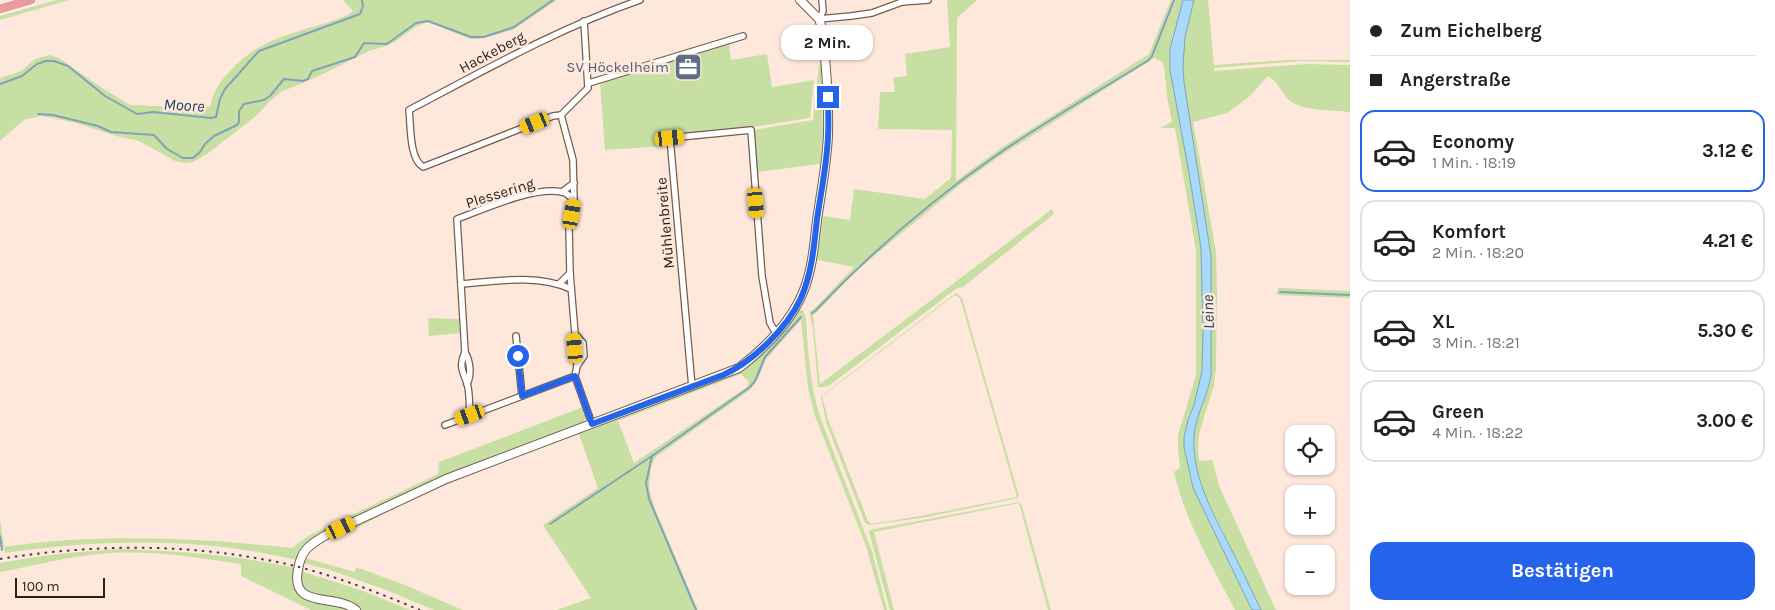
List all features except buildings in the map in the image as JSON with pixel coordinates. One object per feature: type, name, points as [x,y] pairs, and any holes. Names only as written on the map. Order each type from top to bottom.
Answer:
[{"type":"main road","points":[[0,9],[31,0]]},
{"type":"street","name":"Hackeberg","points":[[561,114],[423,167],[418,164],[414,157],[409,110],[542,40],[584,21],[640,0]]},
{"type":"street","points":[[356,610],[349,604],[340,602],[314,601],[303,595],[300,591],[296,578],[298,567],[301,556],[310,545],[326,535],[418,491],[738,368],[753,357],[776,333],[800,300],[806,286],[815,243],[828,136],[828,97],[822,28],[819,19],[800,0]]},
{"type":"street","points":[[819,19],[823,11],[822,0]]},
{"type":"street","points":[[886,0],[886,8]]},
{"type":"street","points":[[819,19],[851,16],[872,12],[902,2],[928,0]]},
{"type":"street","points":[[584,21],[588,88],[561,114],[573,160],[574,201],[569,227],[570,273],[575,334],[583,343],[584,356],[577,366],[575,376],[592,424]]},
{"type":"street","points":[[589,83],[743,36]]},
{"type":"street","name":"Mühlenbreite","points":[[692,387],[670,138],[750,130],[762,276],[770,323],[776,333]]},
{"type":"street","points":[[574,183],[562,192],[569,195],[574,201]]},
{"type":"street","name":"Plessering","points":[[461,284],[457,220],[518,198],[541,192],[562,192]]},
{"type":"street","points":[[559,284],[570,273]]},
{"type":"street","points":[[470,415],[467,384],[462,374],[461,360],[465,352],[461,284],[521,280],[559,284],[571,289]]},
{"type":"street","points":[[516,336],[522,396]]},
{"type":"street","points":[[445,425],[575,376]]},
{"type":"green space","points":[[57,0],[69,0],[0,20],[0,16]]},
{"type":"green space","points":[[343,0],[557,0],[513,30],[479,39],[470,39],[428,22],[417,26],[386,46],[369,51],[319,76],[281,92],[256,116],[207,154],[193,162],[175,161],[139,141],[116,136],[76,123],[40,116],[24,120],[0,141],[0,78],[21,71],[35,59],[50,55],[59,58],[130,105],[205,108],[210,106],[218,86],[224,78],[244,58],[257,48],[271,41],[348,15],[353,11]]},
{"type":"green space","points":[[947,0],[977,0],[957,18],[956,181],[1001,148],[1149,54],[1171,0],[1183,0],[1170,49],[1170,70],[1201,248],[1203,334],[1202,371],[1194,405],[1188,420],[1184,447],[1193,488],[1252,610],[1235,610],[1192,526],[1174,472],[1180,467],[1178,435],[1196,375],[1196,251],[1175,128],[1160,128],[1172,122],[1162,62],[1154,58],[997,158],[960,185],[858,269],[813,316],[820,384],[1052,209],[1054,214],[963,287],[957,288],[830,385],[818,387],[813,329],[809,311],[812,311],[854,267],[817,260],[823,216],[850,220],[854,189],[925,199],[951,178],[952,130],[878,129],[880,92],[895,92],[893,78],[907,76],[905,54],[950,47]]},
{"type":"green space","points":[[1194,0],[1208,0],[1214,65],[1287,60],[1350,60],[1350,62],[1300,61],[1214,68],[1214,71],[1306,64],[1350,65],[1350,112],[1309,108],[1294,104],[1268,76],[1250,96],[1227,113],[1193,122],[1216,252],[1217,294],[1216,369],[1214,385],[1199,434],[1199,461],[1212,460],[1220,488],[1276,610],[1261,610],[1204,493],[1195,462],[1195,425],[1209,387],[1211,375],[1211,256],[1184,82],[1185,37]]},
{"type":"green space","points":[[729,44],[731,60],[767,54],[772,87],[814,80],[810,118],[753,127],[665,135],[665,146],[605,150],[600,83]]},
{"type":"green space","points":[[821,63],[823,134],[820,164],[757,172],[753,130],[813,120],[819,65]]},
{"type":"green space","points":[[1278,288],[1350,291],[1350,298],[1277,295]]},
{"type":"green space","points":[[956,293],[962,298],[1019,496],[1018,498],[921,518],[869,525],[865,523],[826,422],[821,396]],"holes":[[[955,295],[960,298],[1017,497],[871,524],[868,521],[828,419],[822,396]]]},
{"type":"green space","points":[[799,309],[803,310],[806,318],[812,380],[820,417],[872,551],[887,610],[884,610],[866,546],[815,416],[808,388],[801,320],[766,359],[758,379],[750,390],[660,454],[655,458],[651,467],[649,488],[655,509],[698,610],[556,610],[591,598],[543,525],[598,488],[579,434],[426,493],[341,536],[340,531],[430,488],[581,431],[582,433],[595,428],[595,426],[739,371]],"holes":[[[741,374],[749,382],[747,387],[634,463],[618,421]]]},
{"type":"green space","points":[[428,318],[459,319],[460,333],[429,336]]},
{"type":"green space","points":[[583,407],[586,415],[584,422],[320,534],[304,546],[296,560],[224,547],[188,544],[115,543],[41,548],[5,553],[4,547],[75,540],[148,538],[292,548],[308,536],[438,474],[439,462]]},
{"type":"green space","points":[[1019,502],[1022,506],[1051,610],[1048,610],[1019,503],[874,532],[894,610],[890,610],[870,530]]},
{"type":"green space","points":[[0,519],[4,547],[0,547]]},
{"type":"green space","points":[[123,549],[209,554],[294,568],[293,581],[296,590],[302,596],[349,610],[311,610],[241,576],[241,564],[170,554],[134,552],[86,555],[0,572],[0,563],[62,554]]},
{"type":"green space","points":[[305,558],[355,572],[356,567],[405,585],[463,610],[434,610],[386,590],[330,570],[303,563]]},
{"type":"green space","points":[[301,571],[363,591],[410,610],[361,610],[347,600],[316,597],[302,589],[300,581]]},
{"type":"water","name":"Leine","points":[[1183,0],[1194,0],[1185,37],[1184,82],[1211,256],[1211,375],[1195,429],[1194,451],[1199,478],[1209,504],[1261,610],[1252,610],[1193,488],[1184,447],[1188,420],[1194,405],[1202,371],[1203,334],[1201,248],[1170,70],[1170,49]]},
{"type":"waterway","name":"Moore","points":[[0,84],[22,76],[37,64],[54,61],[68,66],[105,96],[137,114],[153,112],[216,117],[220,99],[225,89],[259,51],[360,14],[363,6],[362,0]]},
{"type":"waterway","points":[[38,114],[53,115],[98,126],[111,132],[154,135],[167,149],[183,158],[193,158],[214,136],[237,125],[239,122],[239,111],[244,104],[264,100],[270,96],[284,79],[303,81],[308,79],[312,71],[355,57],[364,43],[387,44],[416,23],[428,21],[471,37],[484,37],[514,27],[553,0]]},
{"type":"waterway","points":[[812,313],[901,229],[970,174],[1071,107],[1149,60],[1174,0]]},
{"type":"waterway","points":[[1280,292],[1350,295]]},
{"type":"waterway","points":[[550,524],[652,456],[750,387],[755,381],[765,357],[801,317]]},
{"type":"waterway","points":[[652,456],[646,483],[649,499],[696,610]]},
{"type":"waterway","points":[[0,536],[2,550]]},
{"type":"railway","points":[[0,559],[65,551],[130,548],[163,548],[229,554],[302,568],[362,587],[420,610]]},
{"type":"place","name":"SV Höckelheim","points":[[688,67]]},
{"type":"route","points":[[518,356],[522,396],[575,376],[592,424],[723,375],[738,368],[753,357],[796,308],[806,286],[815,243],[828,136],[828,97]]}]
